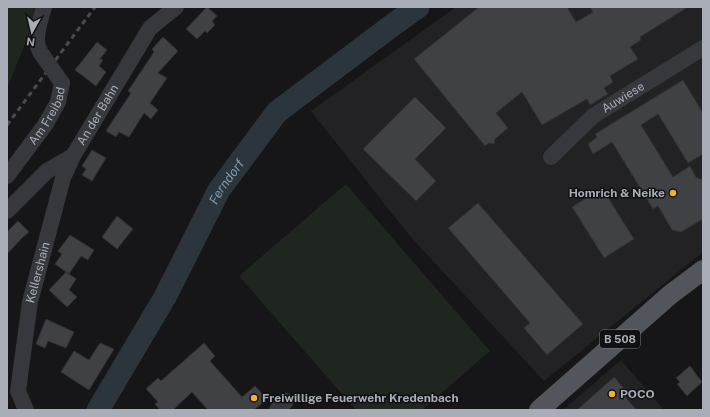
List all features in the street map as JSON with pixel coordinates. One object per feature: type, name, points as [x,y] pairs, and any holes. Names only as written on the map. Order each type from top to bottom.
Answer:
[{"type":"main road","name":"B 508","points":[[539,410],[671,294],[703,270]]},
{"type":"street","name":"Am Freibad","points":[[7,176],[44,125],[58,102],[62,83],[40,52],[36,40],[44,7]]},
{"type":"street","name":"An der Bahn","points":[[8,208],[47,171],[73,156],[150,28],[176,7]]},
{"type":"street","name":"Auwiese","points":[[551,157],[593,116],[703,48]]},
{"type":"street","name":"Kellershain","points":[[26,410],[13,393],[30,302],[63,178],[73,156]]},
{"type":"shaded area","points":[[7,7],[35,7],[28,37],[7,88]]},
{"type":"shaded area","points":[[456,7],[703,7],[703,252],[544,381],[410,236],[311,111]]},
{"type":"shaded area","points":[[346,184],[490,351],[422,410],[356,410],[239,276]]},
{"type":"shaded area","points":[[621,360],[664,410],[563,410]]},
{"type":"building","points":[[207,7],[217,16],[212,21],[215,25],[207,33],[205,31],[197,39],[186,29]]},
{"type":"building","points":[[479,7],[567,7],[576,22],[593,12],[590,7],[688,7],[640,37],[641,40],[630,47],[638,59],[610,76],[613,82],[604,88],[608,94],[590,105],[587,99],[542,125],[522,92],[496,113],[508,128],[495,139],[494,144],[489,143],[485,146],[414,59]]},
{"type":"building","points":[[163,37],[178,51],[158,73],[167,78],[150,103],[158,110],[151,119],[144,113],[129,137],[119,132],[116,137],[106,131],[131,93],[128,91],[154,52],[152,49]]},
{"type":"building","points":[[97,42],[107,50],[100,59],[103,60],[99,66],[106,72],[96,86],[75,70]]},
{"type":"building","points":[[683,80],[703,113],[703,154],[688,163],[658,114],[641,125],[673,177],[690,166],[696,177],[703,180],[703,219],[681,232],[672,230],[658,206],[653,209],[612,142],[593,154],[588,144],[597,137],[595,134]]},
{"type":"building","points":[[415,97],[446,128],[415,159],[436,181],[416,201],[363,149]]},
{"type":"building","points":[[92,150],[106,158],[92,181],[82,175],[86,169],[82,166]]},
{"type":"building","points":[[602,188],[634,239],[604,258],[572,207]]},
{"type":"building","points":[[478,203],[583,324],[547,355],[524,328],[530,323],[448,228]]},
{"type":"building","points":[[117,216],[133,229],[117,249],[102,237]]},
{"type":"building","points":[[18,221],[29,232],[7,254],[7,232]]},
{"type":"building","points":[[70,235],[94,250],[88,260],[81,256],[69,274],[55,264],[62,254],[58,251]]},
{"type":"building","points":[[66,272],[76,279],[69,290],[77,297],[67,307],[49,290]]},
{"type":"building","points":[[46,319],[74,332],[66,348],[48,341],[45,348],[36,344]]},
{"type":"building","points":[[100,343],[114,349],[89,390],[61,372],[74,351],[89,360]]},
{"type":"building","points":[[204,343],[215,356],[210,361],[242,397],[255,386],[267,399],[254,410],[208,410],[192,392],[173,410],[160,410],[155,404],[158,402],[146,389],[158,378],[161,381]]},
{"type":"building","points":[[690,366],[702,382],[687,396],[677,384],[680,382],[676,378]]},
{"type":"building","name":"POCO","points":[[614,377],[628,393],[624,396],[637,410],[577,410]]},
{"type":"waterway","name":"Ferndorf","points":[[98,410],[165,297],[219,190],[277,112],[418,7]]},
{"type":"railway","points":[[7,125],[95,7]]},
{"type":"place","name":"Homrich & Neike","points":[[673,193]]},
{"type":"place","name":"POCO","points":[[612,394]]},
{"type":"place","name":"Freiwillige Feuerwehr Kredenbach","points":[[254,398]]}]
